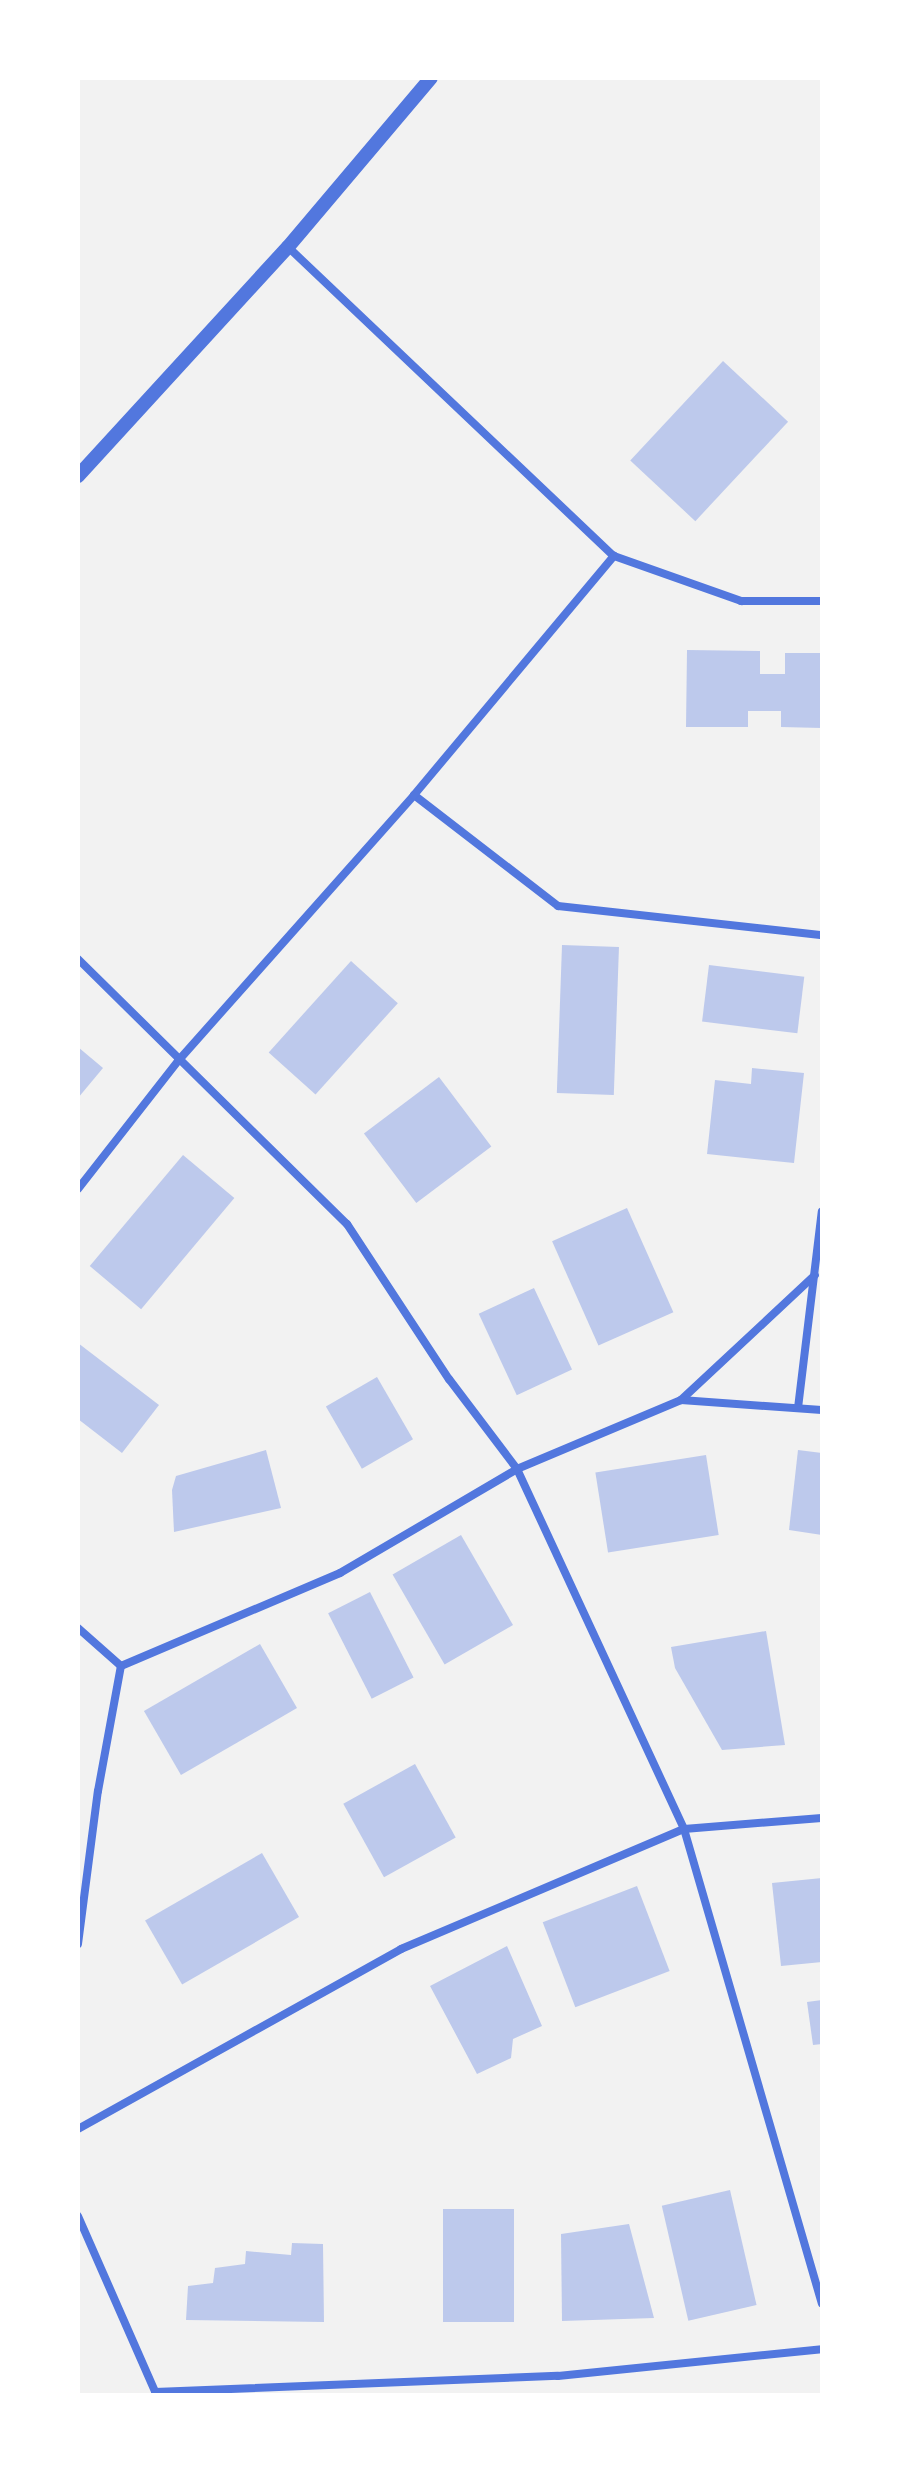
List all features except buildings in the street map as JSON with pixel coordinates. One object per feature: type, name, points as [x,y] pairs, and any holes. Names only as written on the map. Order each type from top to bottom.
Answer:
[{"type":"street","points":[[78,476],[288,247],[431,78]]},
{"type":"street","points":[[288,247],[614,556],[741,601],[822,601]]},
{"type":"street","points":[[78,1189],[178,1061],[414,795],[614,556]]},
{"type":"street","points":[[414,795],[558,906],[822,935]]},
{"type":"street","points":[[78,959],[178,1061],[347,1224],[449,1379],[517,1469],[684,1829],[822,2303]]},
{"type":"street","points":[[798,1408],[822,1211]]},
{"type":"street","points":[[121,1666],[340,1573],[517,1469],[681,1400],[815,1274]]},
{"type":"street","points":[[681,1400],[822,1410]]},
{"type":"street","points":[[78,1628],[121,1666]]},
{"type":"street","points":[[78,1944],[81,1898],[121,1666]]},
{"type":"street","points":[[78,2129],[401,1949],[684,1829],[822,1818]]},
{"type":"street","points":[[78,2216],[156,2394],[558,2376],[822,2349]]}]
